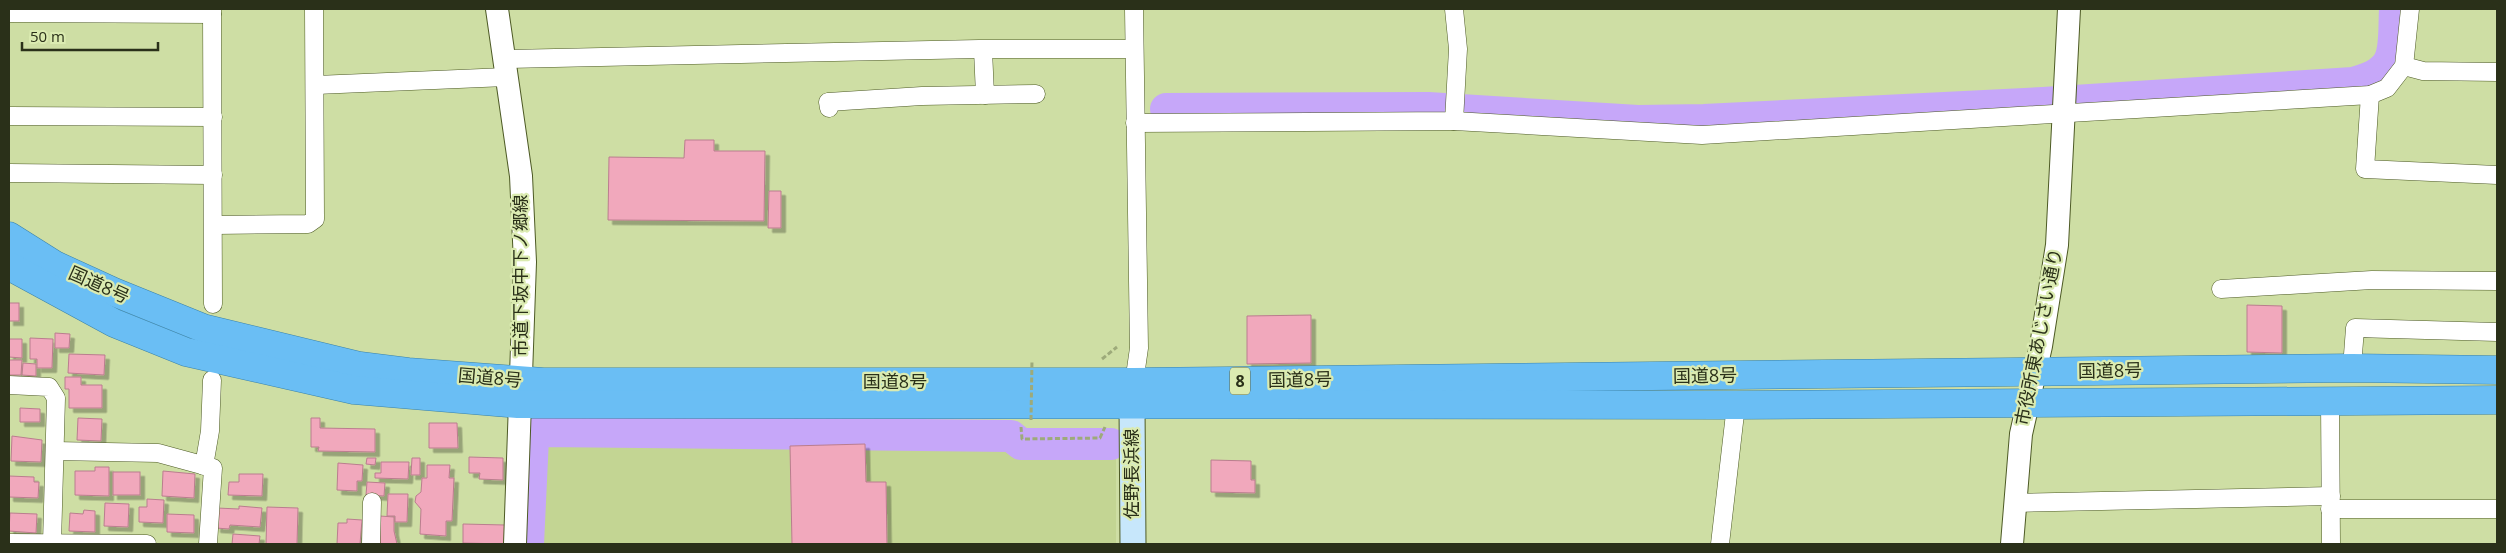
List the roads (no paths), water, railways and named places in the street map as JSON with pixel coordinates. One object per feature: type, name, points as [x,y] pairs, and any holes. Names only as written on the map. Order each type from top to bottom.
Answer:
[{"type":"highway","name":"国道8号","points":[[9,236],[55,265],[114,292],[203,328],[360,366],[519,392]]},
{"type":"highway","name":"国道8号","points":[[9,266],[114,323],[186,352],[354,390],[1133,393],[1736,405],[2497,400]]},
{"type":"highway","name":"国道8号","points":[[1133,393],[2034,372],[2352,368],[2497,370]]},
{"type":"main road","name":"佐野長浜線","points":[[1133,393],[1131,433],[1133,544]]},
{"type":"street","points":[[214,225],[308,224],[315,219],[316,84],[314,9]]},
{"type":"street","name":"市道下坂中下ノ郷線","points":[[497,9],[521,176],[524,243],[523,332],[519,392],[515,544]]},
{"type":"street","points":[[1133,393],[1139,348],[1134,9]]},
{"type":"street","points":[[1454,9],[1458,49],[1454,121]]},
{"type":"street","name":"市役所東あじさい通り","points":[[2012,544],[2014,503],[2026,403],[2041,346],[2057,245],[2070,9]]},
{"type":"street","points":[[1136,123],[1454,121],[1702,135],[2065,106],[2370,95],[2387,88],[2404,66],[2410,9]]},
{"type":"street","points":[[9,13],[212,12],[213,304]]},
{"type":"street","points":[[316,84],[505,68],[983,50],[1134,49]]},
{"type":"street","points":[[983,50],[985,95]]},
{"type":"street","points":[[2404,66],[2423,71],[2497,72]]},
{"type":"street","points":[[829,108],[828,102],[922,96],[1036,94]]},
{"type":"street","points":[[2370,95],[2365,169],[2497,175]]},
{"type":"street","points":[[9,116],[213,117]]},
{"type":"street","points":[[9,173],[213,175]]},
{"type":"street","points":[[2221,290],[2372,280],[2497,281]]},
{"type":"street","points":[[2352,368],[2355,328],[2497,332]]},
{"type":"street","points":[[204,466],[210,431],[212,380]]},
{"type":"street","points":[[9,385],[49,387],[54,392],[56,398],[52,543]]},
{"type":"street","points":[[2330,401],[2332,544]]},
{"type":"street","points":[[1720,544],[1736,405]]},
{"type":"street","points":[[55,451],[158,454],[213,468],[208,544]]},
{"type":"street","points":[[371,544],[372,502]]},
{"type":"street","points":[[2014,503],[2331,502],[2497,509]]},
{"type":"street","points":[[9,543],[147,544]]},
{"type":"waterway","points":[[1166,109],[1428,108],[1638,121],[1704,120],[2043,103],[2353,83],[2379,72],[2391,57],[2395,9]]},
{"type":"waterway","points":[[528,544],[533,438],[542,431],[1011,436],[1021,444],[1111,444]]}]
